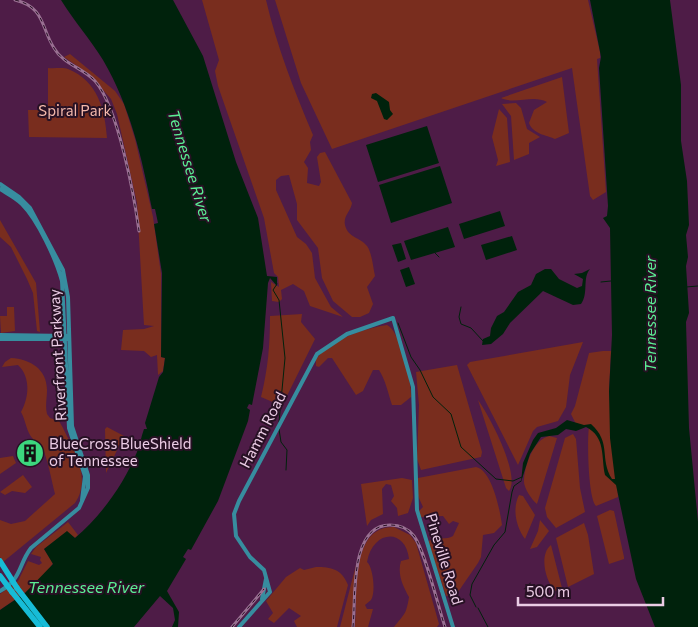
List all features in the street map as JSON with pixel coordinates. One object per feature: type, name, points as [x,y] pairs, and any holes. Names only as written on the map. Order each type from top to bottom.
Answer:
[{"type":"highway","points":[[0,561],[15,590]]},
{"type":"highway","points":[[0,567],[40,627]]},
{"type":"highway","points":[[0,577],[15,590],[47,627]]},
{"type":"main road","name":"Riverfront Parkway","points":[[0,184],[19,197],[30,208],[60,262],[67,287],[69,428],[85,476],[83,496],[75,512],[31,548],[25,555],[16,578],[0,591]]},
{"type":"main road","name":"Riverfront Parkway","points":[[0,189],[27,210],[55,261],[63,285],[68,338]]},
{"type":"main road","name":"Pineville Road","points":[[394,318],[413,387],[415,498],[423,535],[453,627]]},
{"type":"main road","name":"Hamm Road","points":[[261,602],[270,592],[266,575],[261,566],[240,544],[236,536],[234,514],[239,501],[317,354],[347,334],[394,318]]},
{"type":"main road","points":[[0,335],[68,338]]},
{"type":"main road","points":[[0,339],[68,338]]},
{"type":"main road","points":[[239,627],[261,602],[266,587],[266,575]]},
{"type":"green space","points":[[202,0],[266,0],[286,68],[313,135],[310,142],[311,150],[304,162],[308,168],[307,183],[319,186],[321,182],[317,157],[320,153],[325,152],[352,203],[345,219],[345,225],[351,235],[364,243],[370,252],[375,276],[367,287],[373,304],[369,313],[360,317],[352,317],[333,301],[322,278],[318,248],[297,220],[297,204],[289,175],[281,176],[276,180],[276,190],[297,237],[306,244],[312,253],[315,278],[331,307],[343,317],[310,306],[304,291],[293,284],[281,290],[282,299],[279,302],[272,301],[271,282],[279,287],[278,277],[274,273],[264,218],[218,86],[215,71],[219,60]]},
{"type":"green space","points":[[275,0],[588,0],[600,52],[600,58],[597,59],[606,192],[593,200],[590,196],[572,68],[332,149],[301,83]]},
{"type":"green space","points":[[70,54],[115,91],[124,104],[135,139],[153,217],[161,274],[161,357],[165,358],[163,371],[158,375],[157,355],[151,357],[144,351],[121,350],[123,330],[144,329],[154,326],[144,325],[137,203],[117,114],[111,99],[89,74],[64,57]]},
{"type":"green space","name":"Spiral Park","points":[[48,68],[68,69],[78,74],[93,89],[102,107],[107,138],[29,137],[28,110],[48,110]]},
{"type":"green space","points":[[562,77],[569,133],[555,139],[533,130],[529,123],[534,110],[547,102],[536,99],[506,100],[501,98]]},
{"type":"green space","points":[[516,103],[521,108],[527,129],[540,137],[529,143],[529,154],[514,160],[511,116],[502,104]]},
{"type":"green space","points":[[499,109],[507,118],[510,162],[496,166],[498,160],[492,137]]},
{"type":"green space","points":[[0,220],[36,283],[40,332],[37,331],[33,293],[11,247],[0,237]]},
{"type":"green space","points":[[7,307],[14,307],[15,331],[1,333],[0,316],[7,316]]},
{"type":"green space","points":[[302,314],[301,322],[315,339],[282,406],[261,397],[268,357],[270,316]]},
{"type":"green space","points":[[387,325],[392,329],[401,346],[410,381],[411,397],[401,405],[392,405],[379,370],[373,370],[363,391],[356,395],[332,358],[328,358],[319,367],[316,366],[316,359],[330,346],[358,332]]},
{"type":"green space","points":[[583,342],[570,375],[566,407],[558,421],[537,427],[533,431],[518,465],[467,365],[470,362]]},
{"type":"green space","points":[[611,351],[609,391],[618,497],[596,506],[593,501],[590,481],[588,455],[589,427],[576,424],[571,414],[575,406],[589,353]]},
{"type":"green space","points":[[11,358],[31,363],[44,376],[47,390],[47,414],[50,418],[59,421],[63,428],[80,465],[82,484],[80,494],[75,503],[3,562],[0,557],[0,520],[11,524],[25,521],[55,494],[43,449],[30,435],[21,412],[27,394],[25,375],[18,365],[2,367]]},
{"type":"green space","points":[[457,365],[482,452],[481,457],[421,470],[417,459],[419,405],[416,372]]},
{"type":"green space","points":[[478,400],[496,431],[507,459],[512,483],[509,491],[506,488]]},
{"type":"green space","points":[[107,427],[124,436],[106,473],[105,429]]},
{"type":"green space","points":[[573,434],[576,439],[580,488],[585,512],[556,528],[547,517],[545,508],[565,438]]},
{"type":"green space","points":[[549,436],[557,438],[537,504],[525,486],[525,474],[534,448],[543,438]]},
{"type":"green space","points":[[13,456],[16,463],[0,474],[0,458]]},
{"type":"green space","points":[[476,467],[487,475],[491,483],[502,525],[494,533],[483,535],[481,557],[478,563],[458,592],[446,596],[428,542],[434,539],[453,536],[459,523],[453,521],[449,524],[443,516],[420,517],[419,511],[423,507],[418,496],[418,478]]},
{"type":"green space","points":[[23,475],[32,487],[25,493],[12,491],[5,495],[0,492]]},
{"type":"green space","points":[[402,478],[412,480],[413,498],[408,513],[398,516],[397,508],[391,501],[394,496],[391,485],[386,484],[382,489],[383,514],[371,520],[367,526],[361,484]]},
{"type":"green space","points":[[519,495],[523,496],[535,515],[525,539],[519,529],[515,512]]},
{"type":"green space","points":[[610,510],[614,511],[624,559],[609,564],[597,516]]},
{"type":"green space","points":[[540,520],[549,531],[537,547],[530,549],[538,531]]},
{"type":"green space","points":[[68,522],[78,535],[75,538],[67,532],[44,549],[53,563],[43,577],[30,589],[0,610],[0,594],[18,581],[28,561],[39,565],[42,563],[41,557],[31,554],[36,547]]},
{"type":"green space","points":[[584,523],[588,535],[594,574],[568,587],[556,538]]},
{"type":"green space","points":[[394,527],[410,535],[416,543],[439,624],[437,627],[394,627],[406,611],[408,603],[409,597],[400,575],[400,566],[401,561],[409,559],[407,549],[402,542],[389,536],[382,538],[370,551],[367,562],[374,586],[373,596],[365,605],[367,609],[373,609],[368,627],[355,627],[357,581],[363,550],[369,538],[380,530]]},
{"type":"green space","points":[[551,545],[562,588],[555,591],[548,581],[544,561],[547,549]]},
{"type":"green space","points":[[356,565],[352,627],[340,627]]},
{"type":"green space","points":[[316,567],[339,572],[343,575],[348,585],[337,627],[297,627],[294,621],[301,616],[289,608],[274,623],[268,619],[273,613],[266,601],[286,577],[300,568],[304,570]]},
{"type":"water","name":"Tennessee River","points":[[61,0],[173,0],[203,56],[236,162],[258,218],[267,276],[277,277],[277,286],[270,278],[268,283],[263,348],[252,405],[249,404],[247,408],[250,410],[248,421],[218,501],[191,550],[188,549],[183,557],[186,559],[167,591],[179,612],[178,627],[172,627],[175,620],[173,608],[160,596],[134,627],[0,627],[0,610],[25,593],[53,564],[44,549],[67,531],[75,538],[103,510],[119,487],[132,464],[144,429],[147,429],[145,423],[159,377],[163,372],[165,358],[161,357],[162,273],[154,224],[158,223],[155,209],[152,209],[134,133],[121,96],[103,60]]},
{"type":"water","name":"Tennessee River","points":[[590,0],[670,0],[681,85],[681,141],[687,181],[689,225],[686,235],[688,257],[686,266],[689,313],[686,322],[689,428],[698,522],[698,627],[655,627],[636,579],[616,485],[605,475],[602,448],[597,436],[592,431],[586,427],[576,431],[566,429],[558,435],[541,437],[530,454],[521,482],[523,463],[538,433],[556,428],[567,420],[584,425],[591,424],[597,431],[603,444],[608,471],[612,479],[615,479],[610,438],[609,391],[612,335],[610,228],[603,218],[607,216],[608,206],[599,68],[601,57]]},
{"type":"water","points":[[376,93],[389,102],[390,110],[393,114],[387,120],[384,119],[377,101],[371,98],[372,94]]},
{"type":"water","points":[[427,126],[439,163],[378,182],[366,145]]},
{"type":"water","points":[[440,166],[452,203],[391,223],[379,185]]},
{"type":"water","points":[[500,211],[505,226],[464,239],[459,224]]},
{"type":"water","points":[[448,227],[455,247],[411,260],[404,241]]},
{"type":"water","points":[[512,236],[517,250],[486,260],[481,245]]},
{"type":"water","points":[[401,243],[406,259],[398,262],[392,245]]},
{"type":"water","points":[[409,267],[415,284],[406,287],[400,270]]},
{"type":"water","points":[[545,269],[551,269],[559,279],[577,288],[582,286],[583,279],[574,274],[590,269],[586,277],[585,295],[581,304],[573,305],[543,291],[510,323],[503,334],[491,344],[482,345],[483,339],[490,336],[491,328],[497,316],[504,312],[518,292],[531,285],[536,274]]},
{"type":"waterway","points":[[434,252],[439,257]]},
{"type":"waterway","points":[[601,282],[611,281]]},
{"type":"waterway","points":[[277,284],[273,290],[279,300],[285,358],[279,422]]},
{"type":"waterway","points":[[686,287],[698,286]]},
{"type":"waterway","points":[[461,307],[459,317],[461,324],[471,328],[483,341]]},
{"type":"waterway","points":[[398,323],[411,357],[420,370],[433,397],[451,414],[461,447],[496,479],[513,481],[522,477]]},
{"type":"waterway","points":[[279,429],[281,442],[287,450],[286,470]]},
{"type":"waterway","points":[[476,607],[470,595],[472,584],[494,545],[505,532],[512,492],[514,486],[521,481]]},
{"type":"waterway","points":[[478,608],[488,627]]},
{"type":"railway","points":[[15,0],[25,3],[37,13],[58,53],[95,81],[103,93],[111,110],[124,152],[139,231]]},
{"type":"railway","points":[[353,627],[355,582],[361,550],[367,537],[377,528],[390,525],[406,529],[412,533],[418,543],[427,566],[445,627]]},
{"type":"railway","points":[[232,627],[264,589]]},
{"type":"place","name":"BlueCross BlueShield of Tennessee","points":[[30,453]]}]
